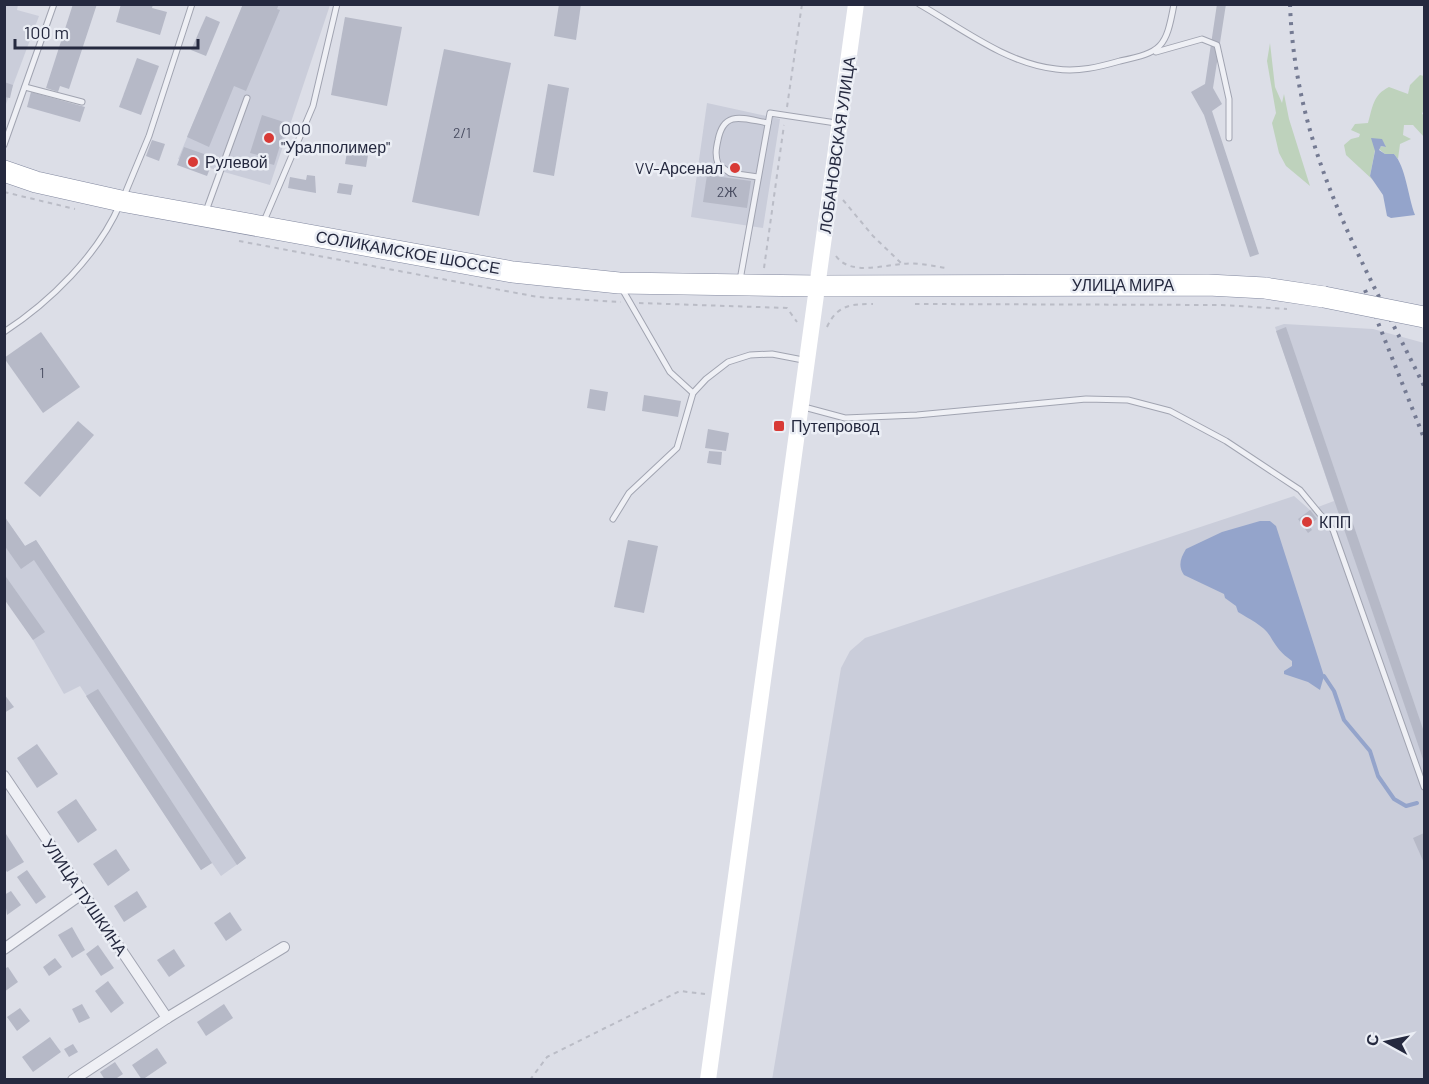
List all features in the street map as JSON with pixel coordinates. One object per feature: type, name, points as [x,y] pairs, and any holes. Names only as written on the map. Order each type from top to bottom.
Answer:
[{"type":"highway","name":"СОЛИКАМСКОЕ ШОССЕ","points":[[4,171],[36,182],[121,201],[513,272],[619,283],[819,286]]},
{"type":"highway","name":"УЛИЦА МИРА","points":[[819,286],[1208,285],[1265,288],[1425,317]]},
{"type":"street","name":"ЛОБАНОВСКАЯ УЛИЦА","points":[[708,1080],[856,4]]},
{"type":"street","name":"УЛИЦА ПУШКИНА","points":[[7,784],[166,1018]]},
{"type":"street","points":[[4,949],[83,893]]},
{"type":"street","points":[[73,1080],[166,1018],[284,947]]},
{"type":"lane","points":[[4,145],[54,4]]},
{"type":"lane","points":[[4,332],[38,310],[107,233],[149,136],[192,4]]},
{"type":"lane","points":[[263,226],[313,106],[338,4]]},
{"type":"lane","points":[[919,4],[999,50],[1055,69],[1095,68],[1202,39],[1217,45],[1229,99],[1229,138]]},
{"type":"lane","points":[[1154,52],[1166,37],[1173,4]]},
{"type":"lane","points":[[25,87],[82,102]]},
{"type":"lane","points":[[204,215],[247,98]]},
{"type":"lane","points":[[739,285],[770,113],[839,124]]},
{"type":"lane","points":[[758,177],[730,173],[718,164],[715,154],[720,129],[726,121],[737,118],[768,123]]},
{"type":"lane","points":[[619,283],[670,372],[693,393]]},
{"type":"lane","points":[[613,519],[629,493],[677,448],[693,393],[728,362],[750,355],[772,354],[808,361]]},
{"type":"lane","points":[[802,406],[845,418],[917,415],[1086,399],[1128,400],[1170,411],[1234,446],[1300,490],[1333,530],[1425,787]]},
{"type":"path","points":[[762,285],[802,4]]},
{"type":"path","points":[[4,192],[15,196]]},
{"type":"path","points":[[838,207],[840,196],[873,236],[902,264]]},
{"type":"path","points":[[834,251],[840,261],[848,266],[889,267],[924,263]]},
{"type":"path","points":[[910,303],[1222,305],[1291,309]]},
{"type":"path","points":[[825,332],[834,313],[845,306],[878,304]]},
{"type":"path","points":[[787,308],[794,315],[799,328]]},
{"type":"path","points":[[530,1080],[547,1057],[680,991],[720,996]]},
{"type":"shaded area","points":[[5,5],[18,5],[17,10],[39,16],[6,104]]},
{"type":"shaded area","name":"OOO \"Уралполимер\"","points":[[243,5],[330,5],[270,185],[178,159]]},
{"type":"shaded area","name":"VV-Арсенал","points":[[707,103],[780,119],[763,228],[691,217]]},
{"type":"shaded area","points":[[1284,324],[1373,329],[1424,343],[1424,1079],[772,1080],[841,668],[850,651],[865,638],[1294,496],[1310,510],[1334,501],[1275,327]]},
{"type":"shaded area","points":[[4,516],[25,546],[36,540],[246,858],[221,876],[212,863],[201,870],[80,686],[64,694],[33,640],[5,599]]},
{"type":"green space","points":[[1270,43],[1275,87],[1282,103],[1284,94],[1289,119],[1310,186],[1286,166],[1279,153],[1272,123],[1276,113],[1267,61]]},
{"type":"green space","points":[[1420,75],[1424,76],[1422,114],[1424,115],[1424,137],[1413,125],[1404,125],[1403,135],[1411,139],[1400,144],[1398,159],[1394,154],[1385,154],[1379,149],[1381,146],[1385,147],[1384,143],[1375,150],[1370,176],[1373,180],[1346,155],[1344,145],[1351,139],[1359,137],[1360,134],[1351,130],[1355,124],[1368,123],[1374,102],[1384,90],[1389,87],[1408,94],[1410,85]]},
{"type":"water","points":[[1371,138],[1382,139],[1386,147],[1381,146],[1379,150],[1385,154],[1394,154],[1398,160],[1415,215],[1391,218],[1387,216],[1383,195],[1370,176],[1375,151]]},
{"type":"water","points":[[1260,521],[1270,521],[1276,526],[1324,676],[1320,690],[1308,682],[1284,674],[1284,671],[1292,666],[1292,661],[1280,650],[1267,632],[1238,612],[1236,606],[1225,598],[1224,594],[1184,575],[1181,569],[1181,559],[1186,549],[1222,532]]},
{"type":"building","points":[[73,4],[97,4],[69,89],[60,86],[58,92],[46,88]]},
{"type":"building","points":[[121,4],[153,4],[152,8],[167,12],[160,35],[116,22]]},
{"type":"building","points":[[243,4],[279,4],[277,9],[280,10],[246,91],[234,86],[209,147],[187,137]]},
{"type":"building","points":[[559,4],[581,4],[576,40],[554,36]]},
{"type":"building","points":[[1217,4],[1226,4],[1213,88],[1222,104],[1212,111],[1259,254],[1250,257],[1204,115],[1191,92],[1205,84]]},
{"type":"building","points":[[206,16],[220,22],[206,56],[191,50]]},
{"type":"building","points":[[345,17],[402,27],[387,106],[331,95]]},
{"type":"building","points":[[444,49],[511,63],[479,216],[412,202]]},
{"type":"building","points":[[137,58],[159,66],[141,115],[119,107]]},
{"type":"building","points":[[4,82],[13,85],[10,98],[4,97]]},
{"type":"building","points":[[548,84],[569,88],[554,176],[533,172]]},
{"type":"building","points":[[31,92],[85,107],[80,122],[27,107]]},
{"type":"building","name":"OOO \"Уралполимер\"","points":[[262,115],[287,123],[274,165],[267,163],[269,158],[250,153]]},
{"type":"building","points":[[152,140],[165,144],[159,161],[146,156]]},
{"type":"building","name":"Рулевой","points":[[184,147],[207,155],[205,160],[212,163],[207,176],[177,165]]},
{"type":"building","points":[[347,152],[368,155],[366,167],[345,164]]},
{"type":"building","points":[[307,175],[315,176],[316,193],[288,188],[290,177],[306,180]]},
{"type":"building","points":[[707,175],[751,181],[747,208],[703,202]]},
{"type":"building","points":[[339,183],[353,185],[351,195],[337,193]]},
{"type":"building","points":[[1286,327],[1424,732],[1424,762],[1276,331]]},
{"type":"building","points":[[41,332],[80,387],[43,413],[4,358]]},
{"type":"building","points":[[590,389],[608,392],[605,411],[587,408]]},
{"type":"building","points":[[644,395],[681,401],[678,417],[642,411]]},
{"type":"building","points":[[78,421],[94,435],[40,497],[24,483]]},
{"type":"building","points":[[708,429],[729,433],[726,451],[705,448]]},
{"type":"building","points":[[709,451],[722,452],[721,465],[707,463]]},
{"type":"building","name":"КПП","points":[[1310,510],[1317,519],[1309,525],[1312,530],[1308,533],[1298,519]]},
{"type":"building","points":[[4,516],[25,546],[36,540],[246,858],[237,865],[34,560],[21,569],[4,545]]},
{"type":"building","points":[[628,540],[658,546],[644,613],[614,607]]},
{"type":"building","points":[[4,574],[45,632],[33,640],[4,599]]},
{"type":"building","points":[[98,689],[212,863],[201,870],[86,696]]},
{"type":"building","points":[[4,694],[14,707],[4,713]]},
{"type":"building","points":[[37,744],[58,774],[37,788],[17,758]]},
{"type":"building","points":[[76,799],[97,830],[78,843],[57,812]]},
{"type":"building","points":[[1424,833],[1424,863],[1413,838]]},
{"type":"building","points":[[6,834],[24,862],[7,872],[4,868]]},
{"type":"building","points":[[116,849],[130,870],[108,886],[93,864]]},
{"type":"building","points":[[27,870],[46,897],[36,904],[17,877]]},
{"type":"building","points":[[11,891],[21,905],[7,915],[4,895]]},
{"type":"building","points":[[137,891],[147,907],[124,922],[114,906]]},
{"type":"building","points":[[230,912],[242,930],[226,941],[214,923]]},
{"type":"building","points":[[72,927],[85,950],[72,958],[58,935]]},
{"type":"building","points":[[98,945],[114,968],[101,976],[86,954]]},
{"type":"building","points":[[174,949],[185,966],[169,977],[157,960]]},
{"type":"building","points":[[55,958],[62,967],[49,976],[43,967]]},
{"type":"building","points":[[8,967],[18,982],[4,992],[4,969]]},
{"type":"building","points":[[108,981],[124,1003],[111,1013],[95,991]]},
{"type":"building","points":[[82,1004],[90,1018],[79,1023],[72,1009]]},
{"type":"building","points":[[224,1004],[233,1018],[206,1036],[197,1022]]},
{"type":"building","points":[[20,1008],[30,1021],[17,1031],[7,1017]]},
{"type":"building","points":[[50,1037],[61,1052],[33,1072],[22,1057]]},
{"type":"building","points":[[73,1044],[78,1052],[69,1057],[64,1049]]},
{"type":"building","points":[[157,1048],[167,1063],[142,1080],[132,1065]]},
{"type":"building","points":[[115,1062],[123,1074],[114,1080],[105,1080],[100,1072]]},
{"type":"waterway","points":[[1324,676],[1334,691],[1344,720],[1370,751],[1378,776],[1394,799],[1406,806],[1417,803]]},
{"type":"railway","points":[[1290,4],[1295,58],[1304,108],[1318,156],[1355,248],[1424,386]]},
{"type":"railway","points":[[1365,290],[1424,438]]},
{"type":"place","name":"OOO \"Уралполимер\"","points":[[269,138]]},
{"type":"place","name":"Рулевой","points":[[193,162]]},
{"type":"place","name":"VV-Арсенал","points":[[735,168]]},
{"type":"place","name":"Путепровод","points":[[779,426]]},
{"type":"place","name":"КПП","points":[[1307,522]]}]
